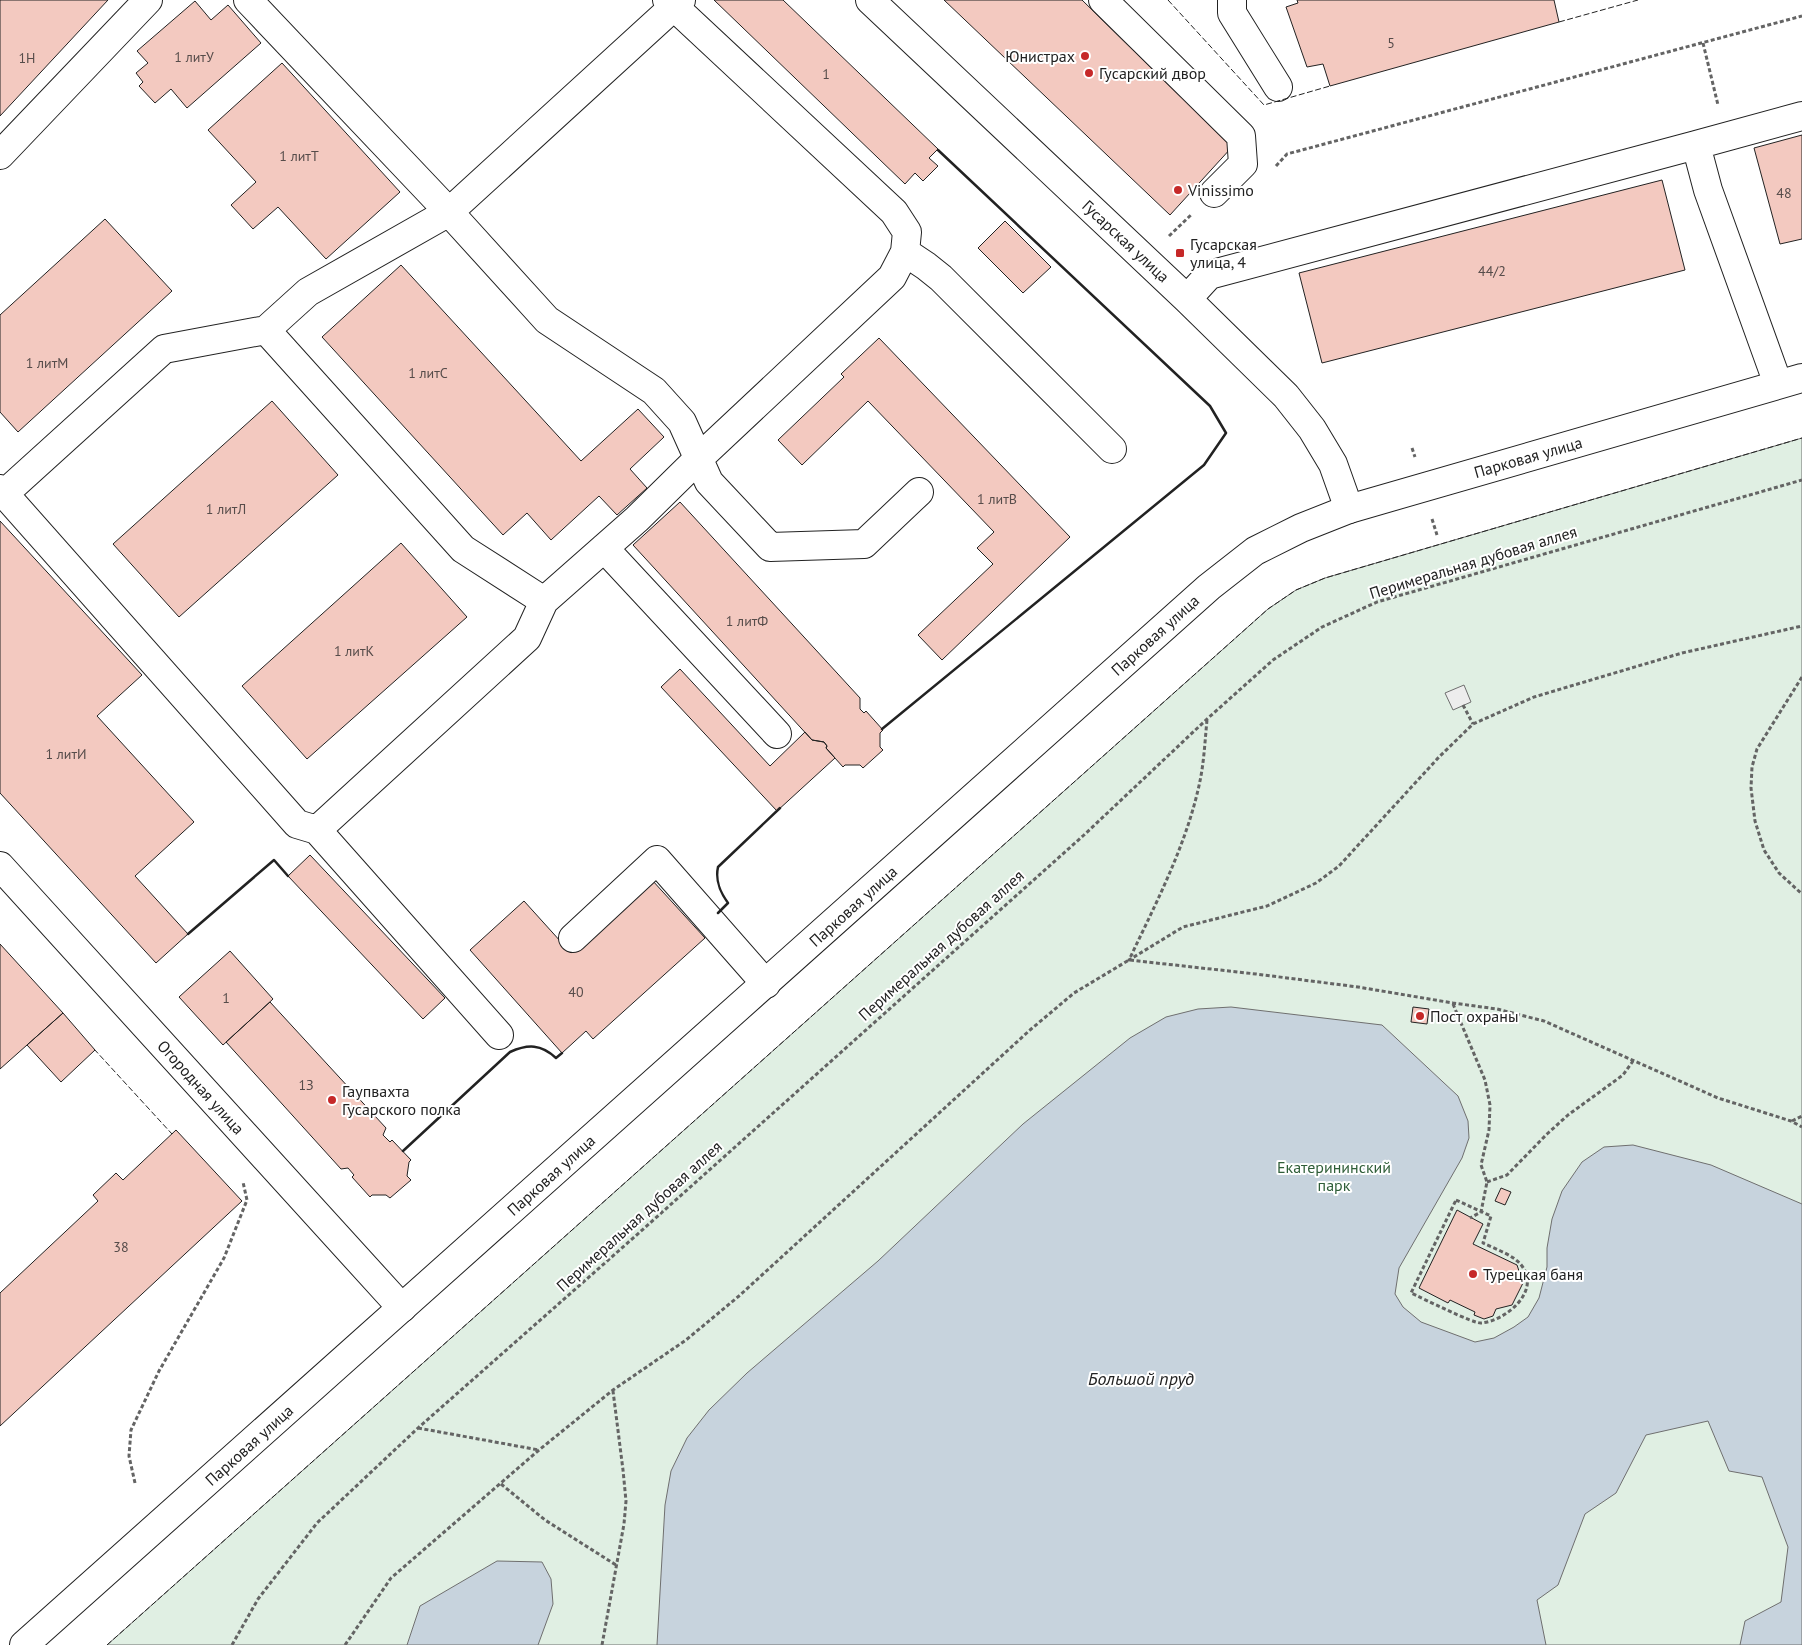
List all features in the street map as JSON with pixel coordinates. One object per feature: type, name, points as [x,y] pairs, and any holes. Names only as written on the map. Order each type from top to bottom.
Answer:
[{"type":"main road","points":[[0,156],[148,0]]},
{"type":"main road","points":[[248,0],[449,212],[547,320],[654,392],[682,422],[708,482],[770,547],[864,544],[919,492]]},
{"type":"main road","name":"Гусарская улица","points":[[870,0],[1188,299],[1286,396],[1312,429],[1333,464],[1348,508]]},
{"type":"main road","points":[[1103,0],[1241,136],[1243,164],[1214,193]]},
{"type":"main road","points":[[1232,0],[1232,13],[1278,87]]},
{"type":"main road","points":[[317,830],[527,638],[544,601],[637,519],[698,459],[892,278],[906,252],[907,232],[894,212],[674,2],[449,212],[308,292],[266,330],[164,348],[2,492],[297,824],[317,830],[499,1035]]},
{"type":"main road","points":[[1188,299],[1209,275],[1802,116]]},
{"type":"main road","points":[[1696,145],[1708,190],[1790,381]]},
{"type":"main road","points":[[906,252],[941,278],[1112,448]]},
{"type":"main road","points":[[266,330],[463,549],[544,601]]},
{"type":"main road","name":"Парковая улица","points":[[24,1645],[766,984],[1209,586],[1255,551],[1301,528],[1348,508],[1790,381]]},
{"type":"main road","points":[[604,548],[777,734]]},
{"type":"main road","points":[[574,938],[657,860],[766,984]]},
{"type":"main road","name":"Огородная улица","points":[[0,866],[402,1308]]},
{"type":"path","points":[[1287,154],[1802,16]]},
{"type":"path","points":[[1703,43],[1726,137]]},
{"type":"path","name":"Перимеральная дубовая аллея","points":[[232,1645],[258,1599],[317,1523],[418,1428],[1076,842],[1273,660],[1322,627],[1376,602],[1802,480]]},
{"type":"path","points":[[345,1645],[391,1578],[539,1450],[613,1390],[686,1340],[739,1296],[995,1062],[1074,993],[1183,927],[1267,906],[1316,883],[1339,866],[1439,757],[1473,724],[1534,697],[1600,677],[1682,653],[1802,626]]},
{"type":"path","points":[[1802,677],[1757,748],[1752,767],[1751,788],[1755,821],[1764,850],[1779,873],[1802,894]]},
{"type":"path","points":[[1463,706],[1473,724]]},
{"type":"path","points":[[1129,960],[1164,887],[1190,822],[1201,780],[1207,720]]},
{"type":"path","points":[[1129,960],[1348,986],[1453,1004],[1497,1009],[1544,1021],[1718,1098],[1791,1121],[1802,1127]]},
{"type":"path","points":[[1453,1004],[1485,1080],[1490,1105],[1489,1130],[1481,1166],[1487,1182],[1481,1212]]},
{"type":"path","points":[[1487,1182],[1507,1175],[1568,1115],[1623,1075],[1633,1061]]},
{"type":"path","points":[[1791,1121],[1802,1116]]},
{"type":"path","points":[[135,1483],[129,1456],[131,1430],[159,1371],[224,1258],[247,1200],[242,1174]]},
{"type":"path","points":[[1456,1200],[1481,1212],[1491,1216],[1482,1243],[1518,1261],[1524,1268],[1527,1280],[1526,1289],[1514,1310],[1497,1320],[1479,1324],[1411,1293],[1456,1200]]},
{"type":"path","points":[[1470,1218],[1481,1212]]},
{"type":"path","points":[[602,1645],[624,1524],[626,1502],[613,1390]]},
{"type":"path","points":[[418,1428],[539,1450]]},
{"type":"path","points":[[501,1484],[545,1520],[616,1565]]},
{"type":"green space","name":"Екатерининский парк","points":[[1802,438],[1802,1645],[107,1645],[1268,609],[1296,590],[1325,578]]},
{"type":"shaded area","points":[[1464,685],[1471,702],[1453,710],[1445,693]]},
{"type":"water","name":"Большой пруд","points":[[1231,1007],[1382,1025],[1458,1096],[1468,1121],[1469,1138],[1462,1158],[1399,1268],[1395,1294],[1403,1307],[1421,1322],[1475,1342],[1494,1338],[1528,1317],[1539,1298],[1547,1267],[1547,1248],[1552,1219],[1562,1191],[1582,1162],[1604,1147],[1633,1145],[1711,1165],[1802,1204],[1802,1645],[1740,1645],[1745,1621],[1781,1602],[1788,1547],[1762,1477],[1729,1471],[1708,1421],[1646,1435],[1616,1493],[1585,1514],[1558,1585],[1537,1600],[1546,1645],[657,1645],[665,1505],[671,1471],[687,1438],[709,1410],[747,1373],[878,1261],[1023,1124],[1130,1038],[1166,1017],[1198,1009]]},
{"type":"water","points":[[497,1561],[542,1562],[551,1579],[553,1604],[538,1645],[407,1645],[420,1606]]},
{"type":"building","points":[[0,0],[108,0],[0,116]]},
{"type":"building","points":[[714,0],[783,0],[938,149],[929,158],[938,166],[923,181],[915,173],[905,184]]},
{"type":"building","name":"Гусарский двор","points":[[944,0],[1082,0],[1232,147],[1170,215]]},
{"type":"building","points":[[1297,0],[1554,0],[1559,22],[1330,86],[1323,64],[1307,67],[1286,7],[1298,3]]},
{"type":"building","points":[[195,1],[211,20],[228,5],[261,43],[187,108],[171,89],[155,103],[139,86],[143,82],[136,73],[148,63],[137,51]]},
{"type":"building","points":[[282,63],[400,192],[326,259],[278,207],[253,229],[231,205],[256,182],[208,130]]},
{"type":"building","points":[[1802,135],[1802,239],[1780,244],[1754,148]]},
{"type":"building","points":[[1662,180],[1685,270],[1322,363],[1299,273]]},
{"type":"building","points":[[105,219],[172,291],[18,432],[0,412],[0,315]]},
{"type":"building","points":[[1005,221],[1051,267],[1023,293],[978,248]]},
{"type":"building","points":[[401,265],[581,461],[638,409],[664,437],[630,469],[647,488],[617,515],[599,496],[551,540],[527,513],[503,535],[322,337]]},
{"type":"building","points":[[879,338],[1070,537],[942,660],[918,635],[993,564],[977,548],[994,532],[868,401],[802,465],[778,440],[844,377],[841,374]]},
{"type":"building","points":[[272,401],[338,475],[179,617],[113,544]]},
{"type":"building","points":[[680,502],[860,698],[860,709],[864,713],[866,711],[883,730],[880,733],[880,747],[883,750],[863,768],[860,765],[845,765],[843,767],[826,748],[827,746],[824,742],[812,740],[633,545]]},
{"type":"building","points":[[0,521],[142,675],[97,716],[194,822],[135,876],[188,934],[156,963],[0,793]]},
{"type":"building","points":[[401,543],[467,617],[307,759],[242,686]]},
{"type":"building","points":[[680,669],[770,766],[805,732],[812,740],[824,742],[827,746],[826,748],[835,758],[777,811],[661,687]]},
{"type":"building","points":[[310,855],[445,998],[423,1019],[288,876]]},
{"type":"building","points":[[652,880],[705,938],[593,1039],[586,1031],[562,1053],[470,950],[524,901],[571,953]]},
{"type":"building","points":[[0,944],[63,1013],[0,1069]]},
{"type":"building","points":[[230,951],[273,999],[223,1045],[179,997]]},
{"type":"building","points":[[270,1002],[386,1128],[383,1135],[390,1142],[392,1140],[411,1160],[407,1176],[411,1180],[390,1198],[386,1195],[372,1195],[370,1197],[352,1177],[354,1175],[348,1168],[341,1169],[226,1042]]},
{"type":"building","name":"Пост охраны","points":[[1413,1007],[1429,1009],[1427,1024],[1411,1022]]},
{"type":"building","points":[[63,1013],[95,1050],[61,1082],[27,1045]]},
{"type":"building","points":[[176,1130],[242,1201],[0,1426],[0,1293],[98,1201],[93,1195],[116,1173],[123,1180]]},
{"type":"building","points":[[1501,1188],[1511,1192],[1505,1205],[1495,1201]]},
{"type":"building","name":"Турецкая баня","points":[[1457,1210],[1483,1224],[1473,1244],[1517,1265],[1523,1283],[1512,1305],[1496,1309],[1493,1316],[1484,1319],[1474,1315],[1475,1312],[1450,1300],[1448,1303],[1419,1288]]},
{"type":"fence","points":[[1168,0],[1264,105],[1330,86]]},
{"type":"fence","points":[[1559,22],[1638,0]]},
{"type":"fence","points":[[107,1645],[1268,609],[1296,590],[1325,578],[1802,438]]},
{"type":"fence","points":[[94,1049],[172,1134],[174,1132]]},
{"type":"wall","points":[[882,729],[1204,465],[1226,433],[1210,406],[938,150]]},
{"type":"wall","points":[[718,913],[728,903],[719,886],[717,877],[718,867],[780,808]]},
{"type":"wall","points":[[188,934],[274,860],[288,876]]},
{"type":"wall","points":[[403,1151],[510,1052],[534,1047],[545,1050],[556,1058],[562,1053]]},
{"type":"place","name":"Юнистрах","points":[[1085,56]]},
{"type":"place","name":"Гусарский двор","points":[[1089,73]]},
{"type":"place","name":"Vinissimo","points":[[1178,190]]},
{"type":"place","name":"Гусарская улица, 4","points":[[1180,253]]},
{"type":"place","name":"Пост охраны","points":[[1420,1016]]},
{"type":"place","name":"Гаупвахта Гусарского полка","points":[[332,1100]]},
{"type":"place","name":"Турецкая баня","points":[[1473,1274]]}]
